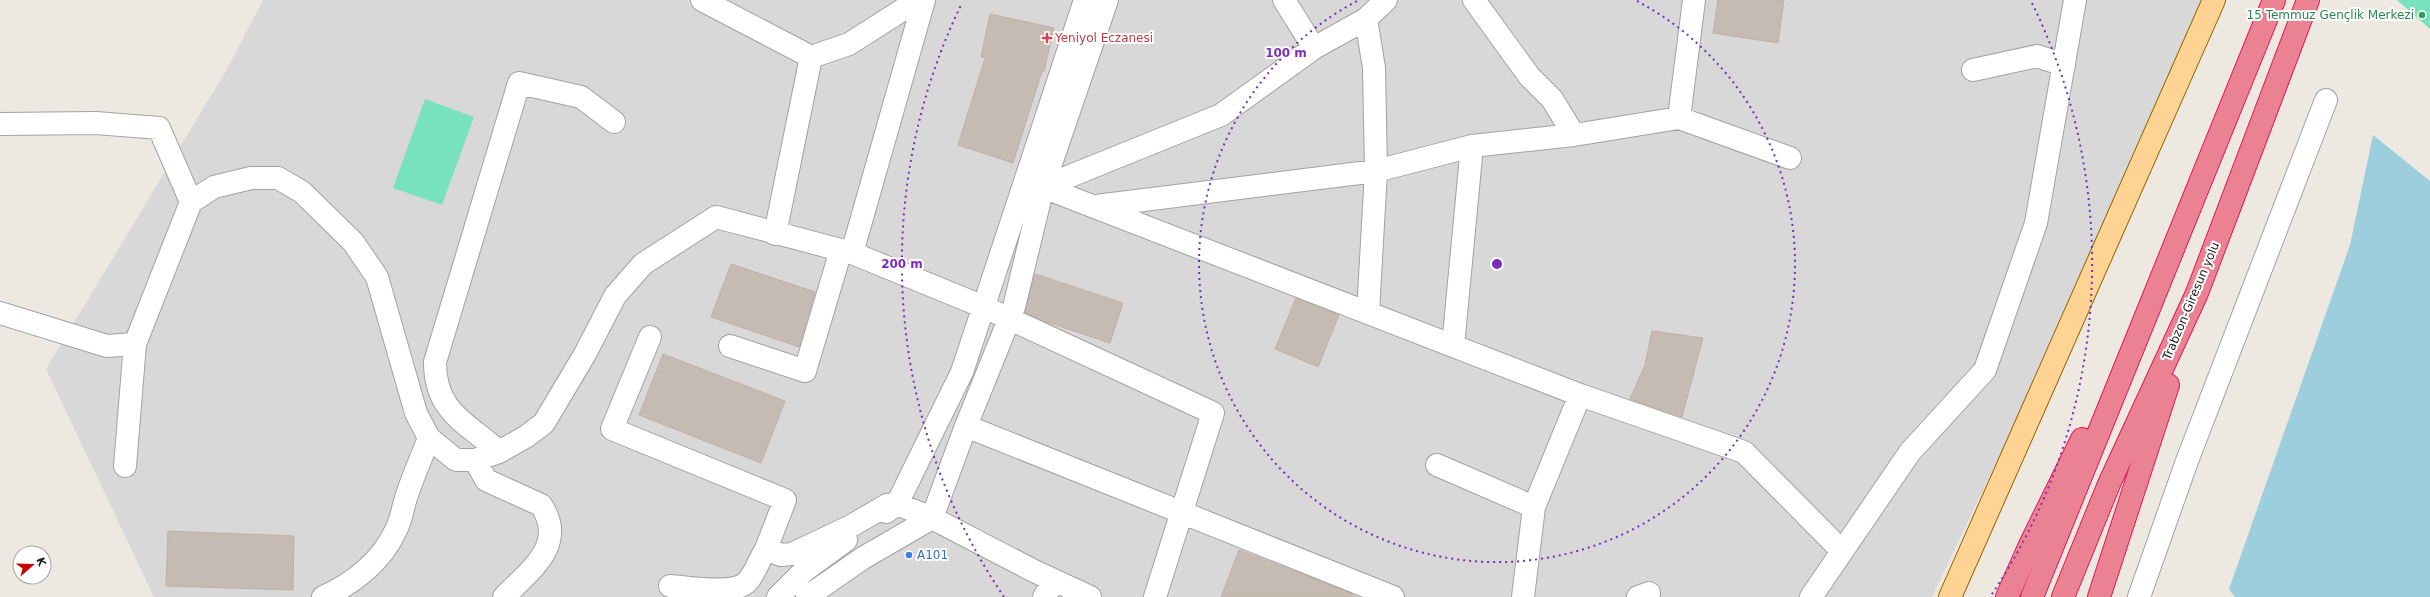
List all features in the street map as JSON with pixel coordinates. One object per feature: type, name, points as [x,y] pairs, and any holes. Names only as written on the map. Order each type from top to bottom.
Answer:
[{"type":"highway","points":[[2032,597],[2274,0]]},
{"type":"highway","name":"Trabzon-Giresun yolu","points":[[2063,597],[2109,484],[2197,293],[2308,0]]},
{"type":"highway","points":[[2007,597],[2029,547],[2163,272]]},
{"type":"highway","points":[[2099,597],[2197,293]]},
{"type":"main road","points":[[1951,591],[2214,0]]},
{"type":"street","points":[[702,0],[811,57],[849,44],[918,0]]},
{"type":"street","points":[[730,346],[805,371],[846,252],[924,0]]},
{"type":"street","points":[[1284,0],[1314,48]]},
{"type":"street","points":[[1042,187],[1221,115],[1314,48],[1366,19],[1386,0]]},
{"type":"street","points":[[1474,0],[1529,76],[1552,99],[1574,135]]},
{"type":"street","points":[[1679,118],[1694,0]]},
{"type":"street","points":[[1811,597],[1841,550],[1910,452],[1986,370],[2036,223],[2075,0]]},
{"type":"street","points":[[807,597],[863,558],[932,518],[966,426],[1014,308],[1042,187],[1099,1]]},
{"type":"street","points":[[778,597],[805,570],[897,504],[962,372],[984,307],[1099,1]]},
{"type":"street","points":[[1366,19],[1374,68],[1376,171],[1368,313]]},
{"type":"street","points":[[1973,70],[2037,56],[2064,65]]},
{"type":"street","points":[[775,234],[811,57]]},
{"type":"street","points":[[499,452],[451,413],[443,402],[435,376],[435,362],[519,83],[581,98],[614,122]]},
{"type":"street","points":[[2139,597],[2187,461],[2326,100]]},
{"type":"street","points":[[1093,207],[1376,171],[1472,146],[1574,135],[1679,118],[1790,158]]},
{"type":"street","points":[[0,124],[96,123],[159,128],[190,202]]},
{"type":"street","points":[[1453,346],[1472,146]]},
{"type":"street","points":[[125,466],[135,344],[190,202],[214,187],[251,178],[278,178],[302,192],[353,242],[377,277],[416,413],[429,438],[456,460],[474,460],[499,452],[527,436],[544,423],[585,354],[615,296],[643,264],[716,217],[846,252],[984,307],[1213,413],[1155,597]]},
{"type":"street","points":[[1042,187],[1580,395],[1744,452],[1841,550]]},
{"type":"street","points":[[0,313],[107,346],[135,344]]},
{"type":"street","points":[[650,337],[612,429],[785,500],[766,549],[747,582],[739,588],[721,589],[670,586]]},
{"type":"street","points":[[1523,597],[1534,506],[1580,395]]},
{"type":"street","points":[[966,426],[1385,595]]},
{"type":"street","points":[[323,597],[348,584],[387,546],[397,530],[407,493],[429,438]]},
{"type":"street","points":[[474,460],[486,480],[541,506],[550,527],[547,548],[542,557],[504,597]]},
{"type":"street","points":[[1437,465],[1534,506]]},
{"type":"street","points":[[766,549],[781,555],[792,554],[851,526],[887,505],[897,504],[932,518],[1049,589],[1090,597]]},
{"type":"shaded area","points":[[263,0],[2217,0],[1932,597],[154,597],[46,369],[227,69]]},
{"type":"green space","name":"15 Temmuz Gençlik Merkezi","points":[[2397,0],[2430,0],[2430,29]]},
{"type":"green space","points":[[425,99],[474,117],[442,205],[393,188]]},
{"type":"water","points":[[2373,135],[2430,181],[2430,597],[2235,597],[2229,589],[2350,245]]},
{"type":"building","points":[[1718,0],[1784,0],[1778,43],[1713,33]]},
{"type":"building","points":[[990,14],[1054,28],[1044,71],[1042,71],[1013,163],[958,145],[985,58],[981,57]]},
{"type":"building","points":[[731,264],[815,292],[799,347],[711,317]]},
{"type":"building","points":[[1035,274],[1123,303],[1110,343],[1044,321],[1025,312]]},
{"type":"building","points":[[1296,298],[1339,315],[1318,367],[1275,349]]},
{"type":"building","points":[[1652,331],[1703,338],[1682,417],[1630,399],[1645,365]]},
{"type":"building","points":[[663,354],[785,401],[761,463],[639,415]]},
{"type":"building","points":[[168,531],[294,536],[293,590],[166,586]]},
{"type":"building","points":[[1239,550],[1348,592],[1356,597],[1221,597]]},
{"type":"place","name":"15 Temmuz Gençlik Merkezi","points":[[2422,15]]},
{"type":"place","name":"Yeniyol Eczanesi","points":[[1047,38]]},
{"type":"place","name":"A101","points":[[909,555]]}]
